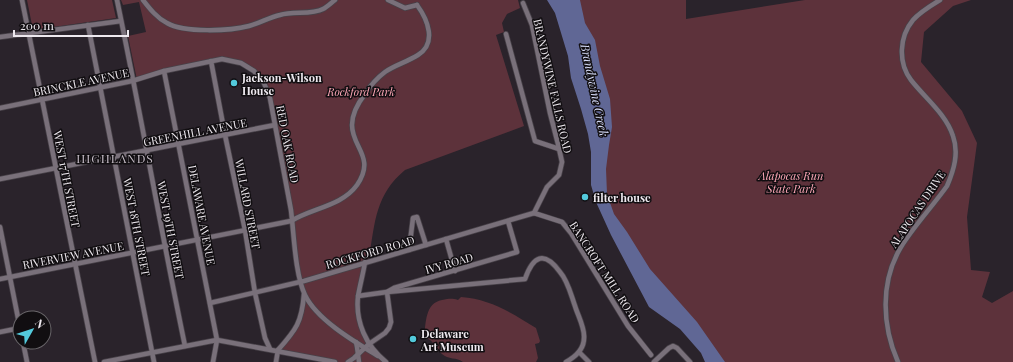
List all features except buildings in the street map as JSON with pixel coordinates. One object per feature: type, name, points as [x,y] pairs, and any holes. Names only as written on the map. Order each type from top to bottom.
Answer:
[{"type":"street","name":"WEST 17TH STREET","points":[[22,0],[95,362]]},
{"type":"street","name":"WEST 19TH STREET","points":[[116,0],[185,346]]},
{"type":"street","points":[[143,0],[154,13],[168,24],[183,28],[217,30],[230,30],[249,26],[290,13],[319,10],[335,0]]},
{"type":"street","points":[[388,0],[405,8],[418,2]]},
{"type":"street","name":"ALAPOCAS DRIVE","points":[[898,362],[891,347],[886,325],[885,305],[887,285],[892,266],[905,242],[946,186],[952,175],[956,155],[954,136],[949,125],[911,80],[905,70],[902,52],[902,43],[913,21],[923,11],[940,0]]},
{"type":"street","name":"RIVERVIEW AVENUE","points":[[0,279],[291,221],[343,198],[350,193],[360,180],[363,171],[364,161],[355,139],[352,124],[354,114],[366,92],[382,74],[417,56],[427,45],[430,35],[429,29],[424,13],[418,2]]},
{"type":"street","name":"BRANDYWINE FALLS ROAD","points":[[523,3],[532,25],[550,113],[562,162],[559,175],[547,187],[534,214]]},
{"type":"street","points":[[0,37],[121,21]]},
{"type":"street","name":"WEST 18TH STREET","points":[[88,25],[154,362]]},
{"type":"street","points":[[506,34],[535,141],[559,148]]},
{"type":"street","name":"RED OAK ROAD","points":[[164,71],[222,59],[236,61],[258,74],[269,93],[292,210],[291,221],[300,282],[304,293],[312,305],[325,319],[364,348],[378,356]]},
{"type":"street","name":"WILLARD STREET","points":[[211,61],[245,230],[264,338],[270,349]]},
{"type":"street","name":"BRINCKLE AVENUE","points":[[0,108],[132,81],[164,71]]},
{"type":"street","name":"DELAWARE AVENUE","points":[[164,71],[217,340],[213,362]]},
{"type":"street","name":"GREENHILL AVENUE","points":[[0,179],[275,125]]},
{"type":"street","name":"ROCKFORD ROAD","points":[[210,303],[300,282],[534,214]]},
{"type":"street","name":"BANCROFT MILL ROAD","points":[[534,214],[562,222],[571,233],[628,326],[651,355]]},
{"type":"street","points":[[409,250],[413,218],[417,217],[426,245]]},
{"type":"street","name":"IVY ROAD","points":[[387,292],[394,288],[517,252],[508,221]]},
{"type":"street","points":[[0,229],[16,310]]},
{"type":"street","points":[[446,239],[455,271]]},
{"type":"street","points":[[358,296],[525,279],[531,264],[538,259],[544,258],[550,261],[561,272],[582,325],[584,340],[579,352],[566,362]]},
{"type":"street","points":[[365,262],[358,296],[359,321],[369,344],[378,356],[386,362]]},
{"type":"street","points":[[348,362],[390,328],[391,322],[387,292]]},
{"type":"street","name":"RED OAK ROAD","points":[[278,350],[289,339],[299,323],[302,313],[304,293]]},
{"type":"street","points":[[0,332],[12,330]]},
{"type":"street","points":[[104,362],[217,340],[278,350],[335,362]]},
{"type":"street","points":[[356,342],[359,362]]},
{"type":"street","points":[[654,362],[673,346],[677,348],[690,362]]},
{"type":"street","points":[[25,350],[27,362]]},
{"type":"street","points":[[276,362],[278,350]]},
{"type":"street","points":[[579,352],[589,362]]},
{"type":"green space","points":[[27,0],[112,0],[116,18],[33,30]]},
{"type":"green space","name":"Rockford Park","points":[[121,0],[518,0],[520,8],[507,14],[502,23],[504,32],[496,35],[524,126],[405,170],[388,189],[378,210],[369,258],[365,262],[358,296],[358,314],[369,344],[364,348],[386,362],[335,362],[278,350],[293,333],[304,300],[267,89],[250,68],[222,59],[137,80],[128,36],[146,32],[139,2],[123,5]]},
{"type":"green space","name":"Alapocas Run State Park","points":[[562,0],[686,0],[686,19],[805,0],[971,0],[953,6],[924,32],[921,62],[962,111],[977,143],[967,217],[971,270],[990,272],[982,297],[992,303],[1013,291],[1013,362],[713,362],[601,206],[596,137]]},
{"type":"green space","points":[[461,297],[472,298],[491,304],[509,312],[536,328],[540,341],[539,343],[535,344],[538,358],[536,362],[463,362],[458,359],[444,356],[432,342],[424,337],[427,314],[432,305],[436,302],[450,299],[458,300]]},
{"type":"water","name":"Brandywine Creek","points":[[547,0],[580,0],[585,23],[595,40],[600,66],[610,99],[612,127],[606,169],[607,194],[614,214],[650,269],[697,322],[725,362],[705,362],[701,353],[680,329],[649,307],[611,235],[596,202],[591,185],[591,152],[588,134],[571,78],[568,56],[555,13]]},
{"type":"place","name":"Jackson-Wilson House","points":[[234,83]]},
{"type":"place","name":"filter house","points":[[585,197]]},
{"type":"place","name":"Delaware Art Museum","points":[[413,339]]},
{"type":"district","name":"HIGHLANDS","points":[[115,158]]}]
